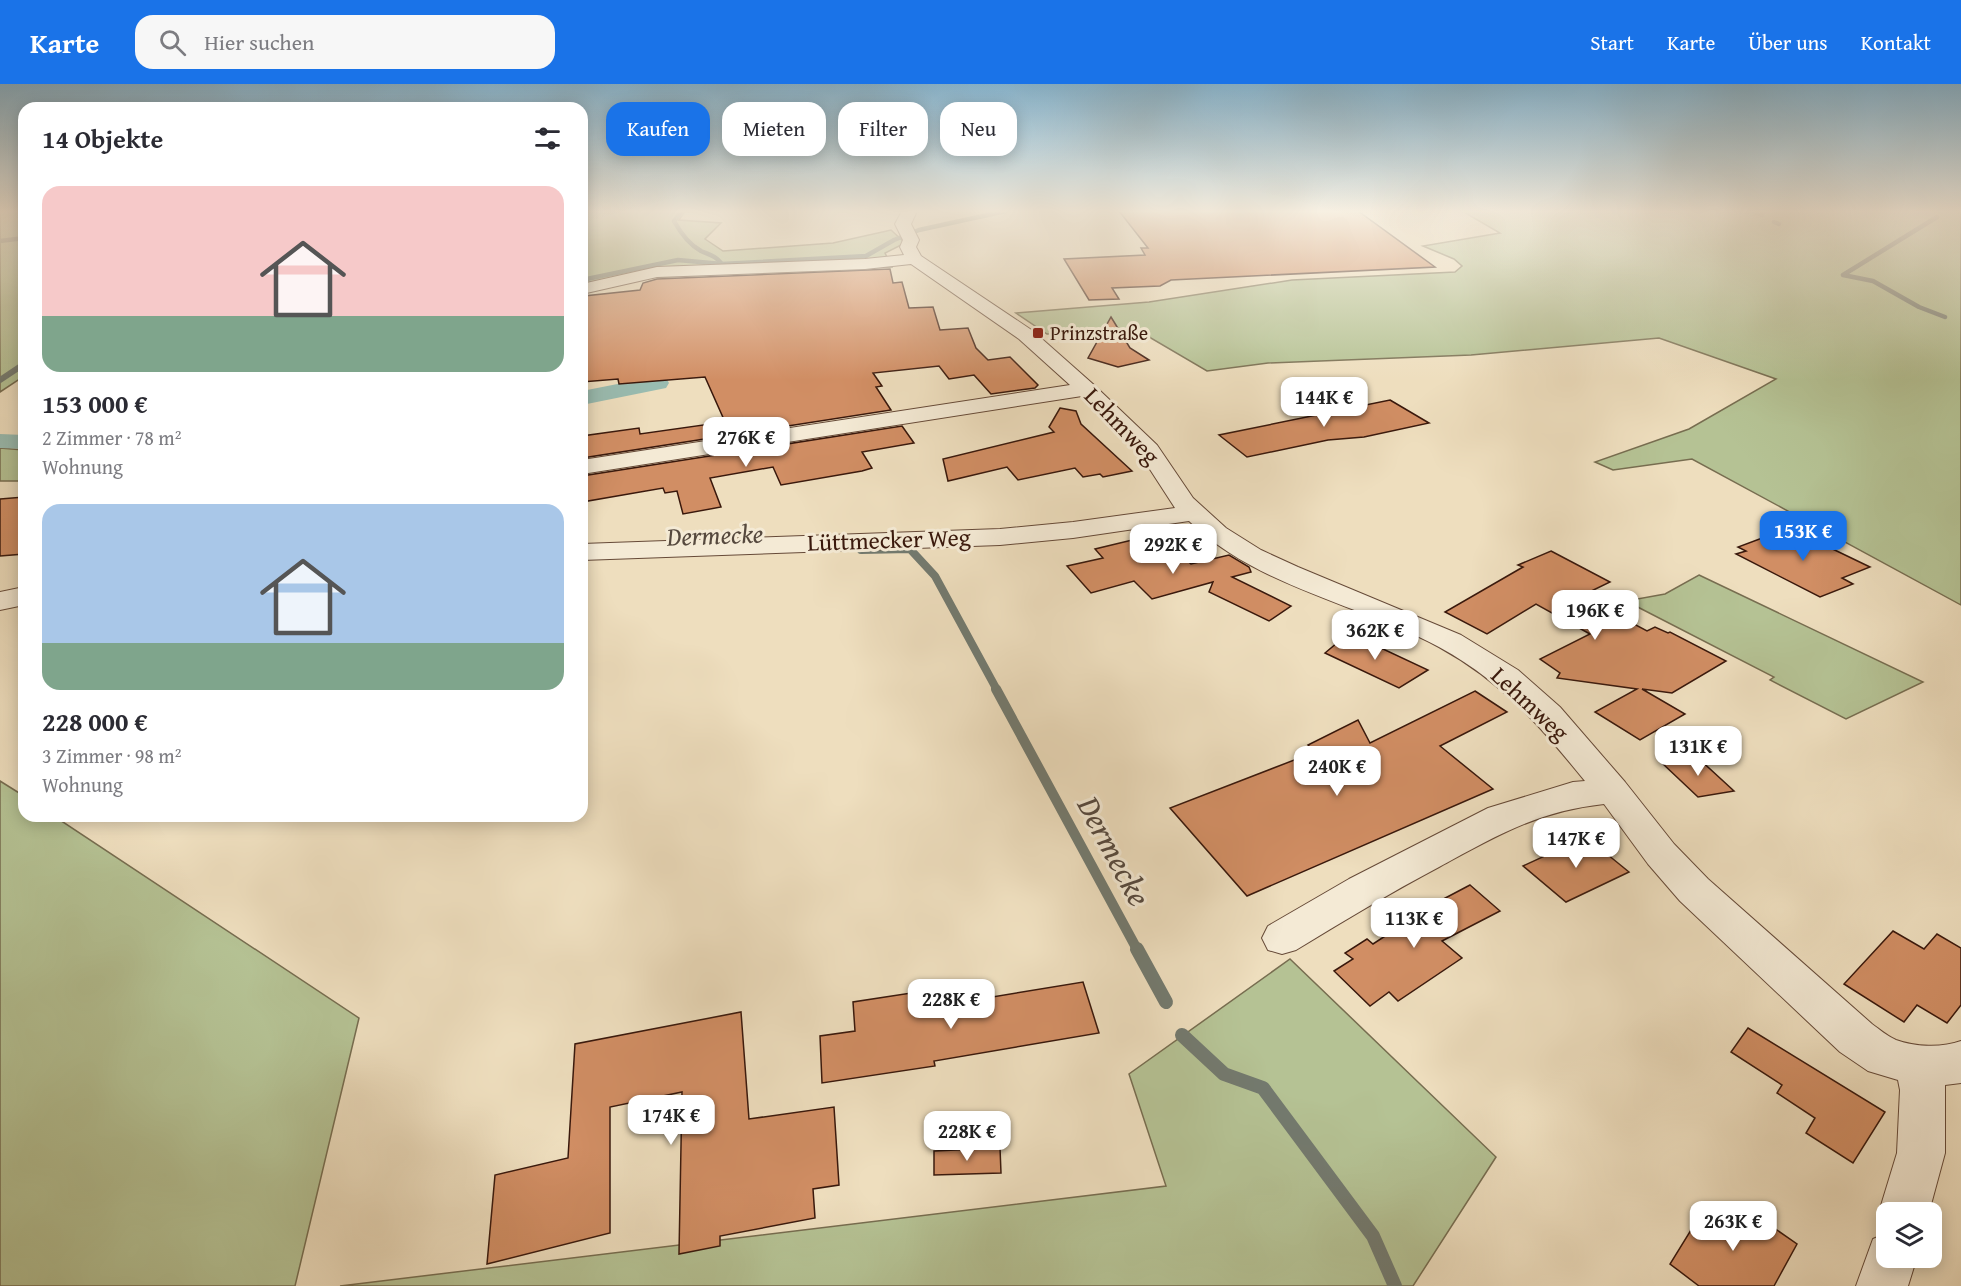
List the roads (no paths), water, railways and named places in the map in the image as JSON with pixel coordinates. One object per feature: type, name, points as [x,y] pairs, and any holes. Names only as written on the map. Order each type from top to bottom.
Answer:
[{"type":"street","points":[[588,288],[657,272],[785,267]]},
{"type":"street","name":"Lehmweg","points":[[929,267],[936,276],[1026,335],[1087,389],[1149,450],[1182,498],[1216,534],[1251,556],[1450,641],[1507,677],[1548,714],[1613,791],[1661,854],[1694,890],[1856,1038],[1884,1058],[1939,1063]]},
{"type":"street","points":[[588,466],[1087,389]]},
{"type":"street","name":"Lüttmecker Weg","points":[[588,552],[687,546],[998,537],[1068,531],[1182,498]]},
{"type":"street","points":[[0,601],[18,598]]},
{"type":"street","points":[[1282,938],[1363,890],[1501,817],[1573,795],[1613,791]]},
{"type":"street","points":[[1907,1202],[1921,1153],[1923,1090],[1939,1063]]},
{"type":"street","points":[[1882,1286],[1888,1268]]},
{"type":"waterway","points":[[588,279],[644,267]]},
{"type":"waterway","points":[[1856,267],[1843,275],[1873,281],[1919,307],[1945,317]]},
{"type":"waterway","points":[[0,380],[18,368]]},
{"type":"waterway","points":[[588,397],[658,383]]},
{"type":"waterway","points":[[0,441],[18,442]]},
{"type":"waterway","name":"Dermecke","points":[[861,550],[910,549],[935,576],[997,690]]},
{"type":"waterway","name":"Dermecke","points":[[996,689],[1138,951]]},
{"type":"waterway","name":"Dermecke","points":[[1137,949],[1166,1002]]},
{"type":"waterway","name":"Dermecke","points":[[1182,1035],[1224,1074],[1263,1088],[1373,1236],[1395,1286]]},
{"type":"place","name":"Prinzstraße","points":[[1038,333]]}]
